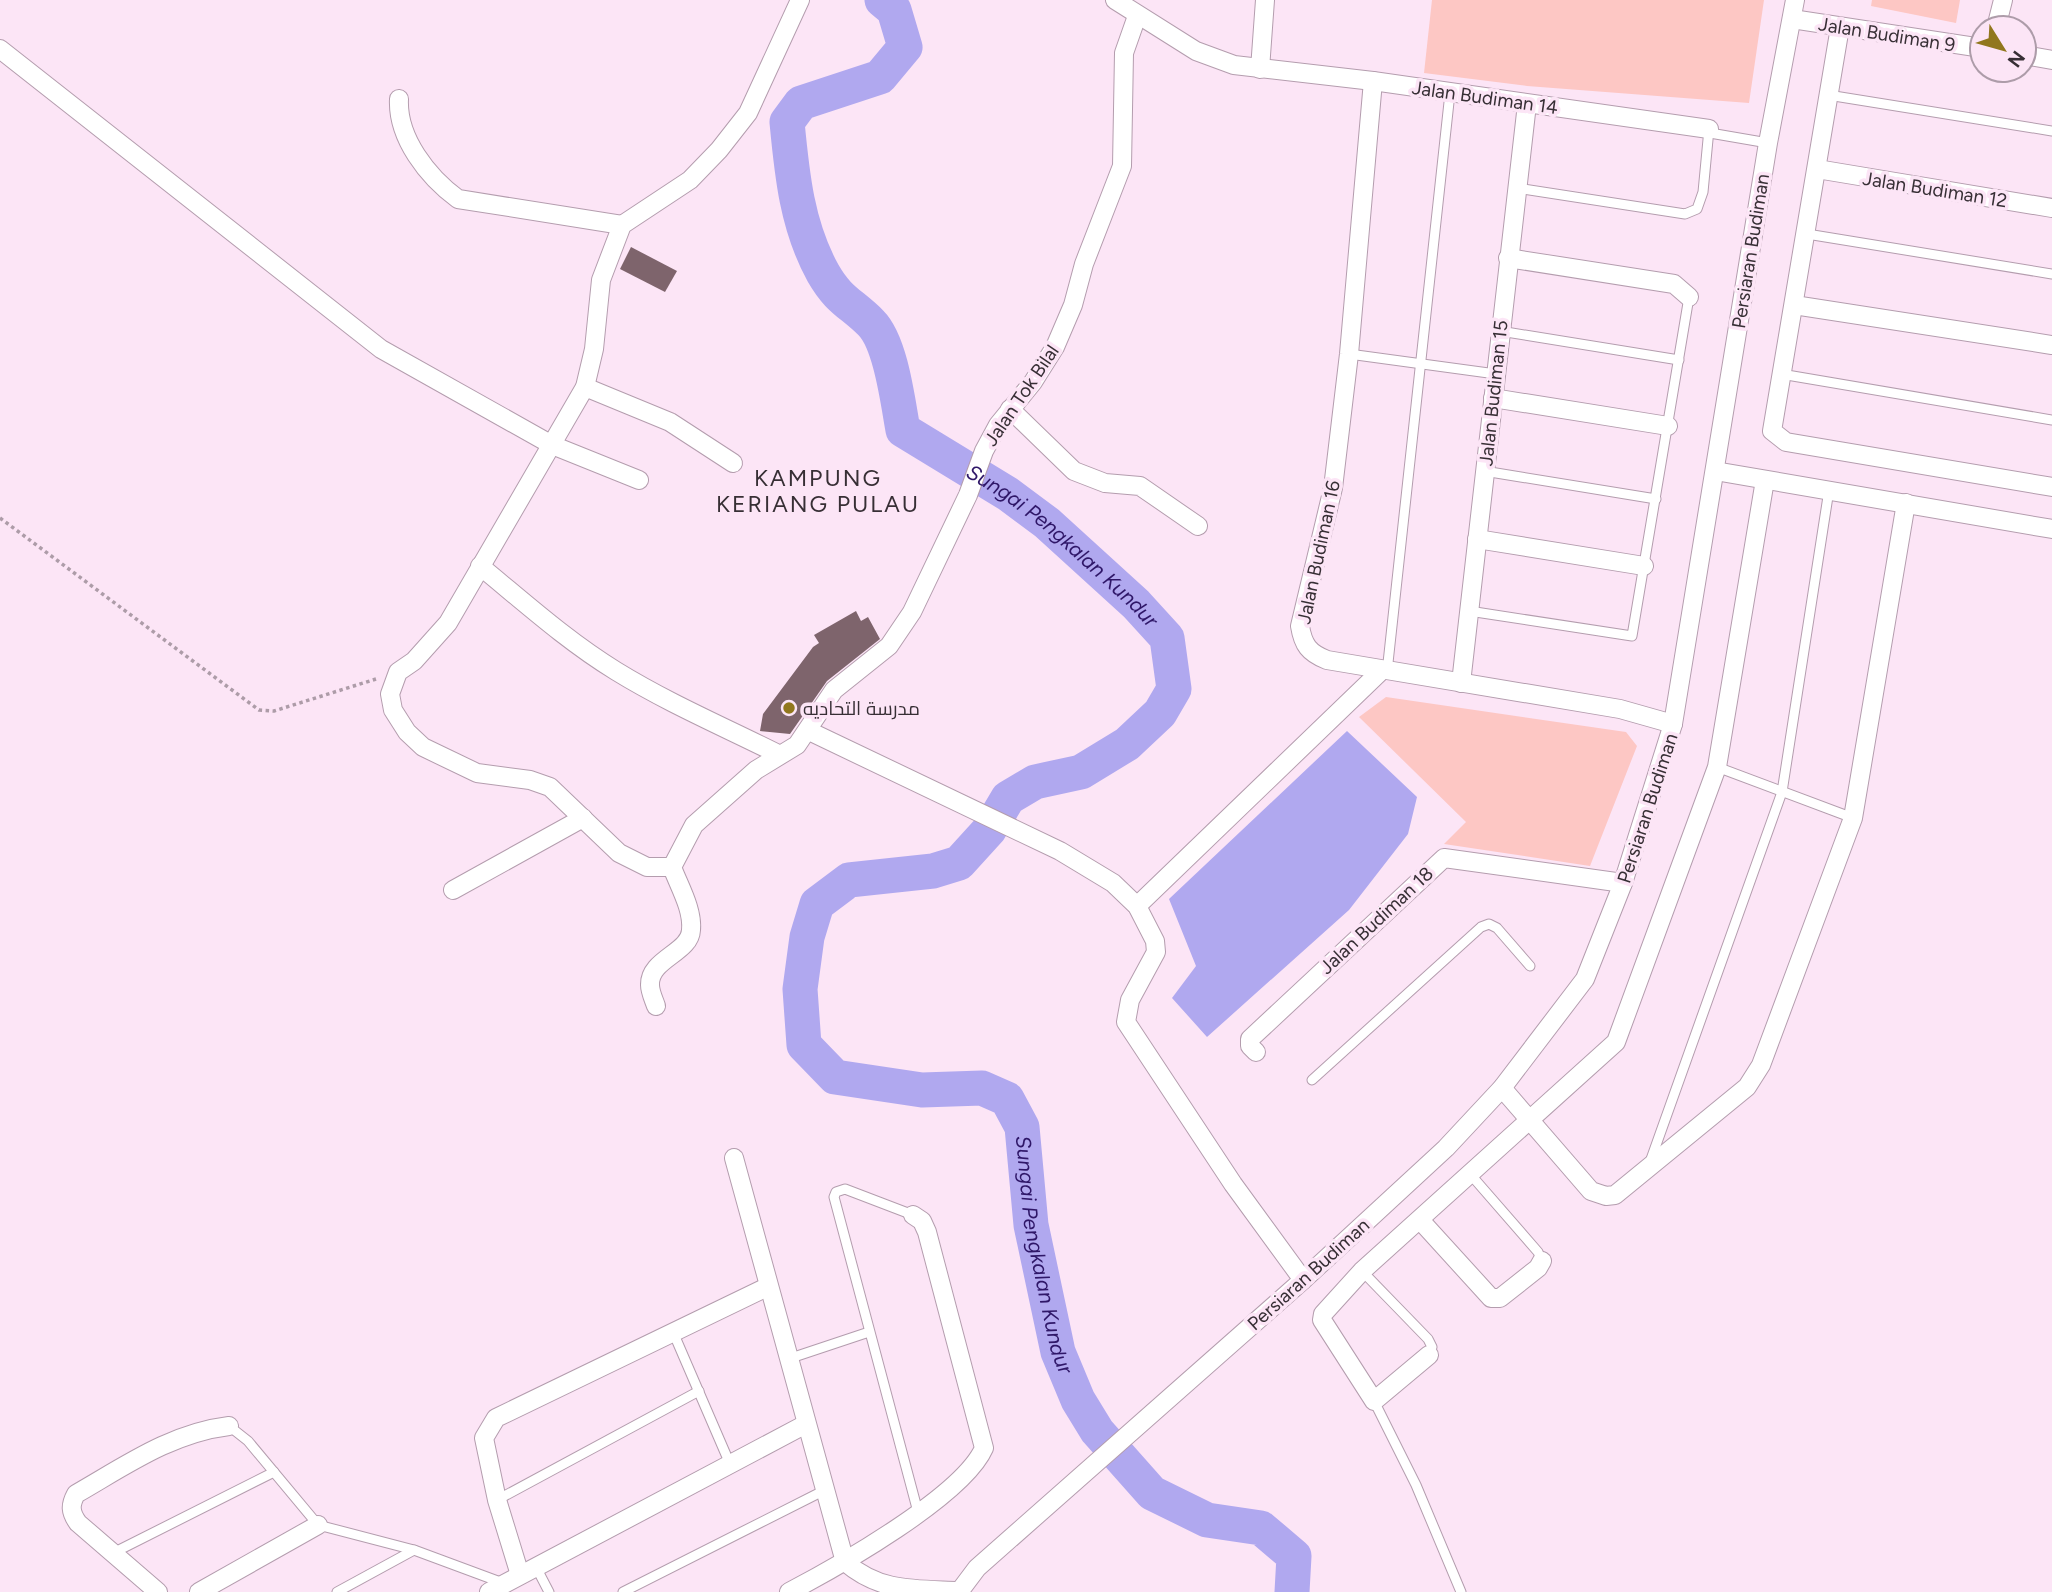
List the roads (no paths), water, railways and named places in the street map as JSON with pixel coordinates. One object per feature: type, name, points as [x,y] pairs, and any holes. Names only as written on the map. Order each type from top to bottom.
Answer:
[{"type":"street","points":[[672,867],[647,867],[619,853],[550,787],[530,780],[477,773],[423,747],[407,732],[393,710],[390,694],[398,672],[414,661],[448,623],[585,387],[594,349],[601,280],[622,225],[690,180],[719,150],[748,113],[800,0]]},
{"type":"street","name":"Jalan Budiman 14","points":[[1115,0],[1196,51],[1234,65],[1373,81],[1710,131]]},
{"type":"street","points":[[1260,69],[1265,0]]},
{"type":"street","name":"Persiaran Budiman","points":[[959,1592],[977,1568],[1303,1280],[1446,1148],[1502,1088],[1585,979],[1623,884],[1673,724],[1768,143],[1795,0]]},
{"type":"street","name":"Jalan Tok Bilal","points":[[809,731],[816,713],[834,690],[889,646],[912,612],[998,425],[1055,347],[1122,166],[1124,53],[1137,16]]},
{"type":"street","name":"Jalan Budiman 9","points":[[1792,19],[1968,46]]},
{"type":"street","points":[[1840,27],[1772,431],[1778,438],[2052,487]]},
{"type":"street","points":[[0,48],[382,349],[552,445],[639,480]]},
{"type":"street","name":"Jalan Budiman 16","points":[[1373,81],[1349,354],[1333,488],[1300,626],[1302,640],[1310,652],[1319,657],[1385,671],[1620,709],[1673,724]]},
{"type":"street","points":[[400,99],[398,114],[410,144],[438,184],[458,198],[622,225]]},
{"type":"street","name":"Jalan Budiman 15","points":[[1461,683],[1527,104]]},
{"type":"street","name":"Jalan Budiman 12","points":[[1817,169],[2052,208]]},
{"type":"street","points":[[1508,258],[1674,284],[1689,297]]},
{"type":"street","points":[[1794,305],[2052,345]]},
{"type":"street","points":[[585,387],[670,422],[733,463]]},
{"type":"street","points":[[1493,398],[1668,426]]},
{"type":"street","points":[[1010,409],[1073,471],[1105,483],[1140,486],[1198,526]]},
{"type":"street","points":[[1714,471],[2052,529]]},
{"type":"street","points":[[1429,1355],[1374,1402],[1322,1321],[1326,1308],[1362,1271],[1530,1123],[1616,1042],[1717,767],[1765,480]]},
{"type":"street","points":[[1502,1088],[1530,1123],[1598,1195],[1615,1195],[1755,1077],[1853,818],[1906,503]]},
{"type":"street","points":[[1477,539],[1644,566]]},
{"type":"street","points":[[480,566],[578,646],[617,671],[678,706],[778,754]]},
{"type":"street","points":[[1137,906],[1385,671]]},
{"type":"street","points":[[656,1006],[649,985],[654,972],[686,944],[691,933],[691,919],[672,867],[694,825],[778,754],[797,745],[809,731],[1019,831],[1113,883],[1137,906],[1155,941],[1156,952],[1130,1000],[1126,1022],[1233,1184],[1303,1280]]},
{"type":"street","points":[[453,890],[583,818]]},
{"type":"street","name":"Jalan Budiman 18","points":[[1256,1052],[1250,1046],[1250,1039],[1444,858],[1623,884]]},
{"type":"street","points":[[734,1158],[823,1491],[845,1562],[861,1577],[881,1587],[959,1592]]},
{"type":"street","points":[[789,1592],[845,1562],[918,1512],[968,1472],[984,1448],[928,1232],[922,1221],[913,1215]]},
{"type":"street","points":[[1420,1220],[1491,1298],[1500,1297],[1538,1268],[1542,1261]]},
{"type":"street","points":[[767,1287],[496,1418],[484,1438],[513,1580],[806,1424]]},
{"type":"street","points":[[158,1592],[72,1514],[71,1504],[76,1494],[167,1441],[204,1429],[229,1426]]},
{"type":"street","points":[[199,1592],[318,1525]]},
{"type":"lane","points":[[1385,671],[1450,93]]},
{"type":"lane","points":[[1828,95],[2052,131]]},
{"type":"lane","points":[[1517,188],[1685,214],[1697,209],[1703,192],[1710,131],[1768,143]]},
{"type":"lane","points":[[1807,234],[2052,274]]},
{"type":"lane","points":[[1469,611],[1632,636],[1689,297]]},
{"type":"lane","points":[[1500,331],[1679,360]]},
{"type":"lane","points":[[1349,354],[1497,374]]},
{"type":"lane","points":[[1780,374],[2052,420]]},
{"type":"lane","points":[[1484,471],[1656,499]]},
{"type":"lane","points":[[1647,1170],[1782,792],[1829,490]]},
{"type":"lane","points":[[1717,767],[1853,818]]},
{"type":"lane","points":[[1312,1080],[1481,927],[1489,924],[1497,928],[1530,966]]},
{"type":"lane","points":[[1471,1175],[1538,1252],[1542,1261]]},
{"type":"lane","points":[[913,1215],[845,1189],[836,1192],[833,1202],[918,1512]]},
{"type":"lane","points":[[1362,1271],[1428,1339],[1432,1347],[1429,1355]]},
{"type":"lane","points":[[673,1332],[730,1464]]},
{"type":"lane","points":[[788,1359],[869,1332]]},
{"type":"lane","points":[[497,1500],[699,1391]]},
{"type":"lane","points":[[1374,1402],[1416,1485],[1461,1592]]},
{"type":"lane","points":[[229,1426],[248,1441],[318,1525],[414,1550],[549,1592]]},
{"type":"lane","points":[[112,1553],[274,1472]]},
{"type":"lane","points":[[623,1592],[823,1491]]},
{"type":"lane","points":[[337,1592],[414,1550]]},
{"type":"waterway","name":"Sungai Pengkalan Kundur","points":[[882,0],[894,10],[905,47],[880,77],[801,103],[787,122],[797,200],[814,255],[834,290],[878,332],[893,374],[903,430],[1008,494],[1047,523],[1136,604],[1167,638],[1174,689],[1160,713],[1127,744],[1081,772],[1035,782],[1008,798],[989,830],[959,863],[933,871],[849,880],[817,904],[807,937],[800,989],[804,1045],[835,1077],[922,1090],[982,1088],[1007,1099],[1022,1127],[1031,1225],[1058,1352],[1078,1400],[1097,1431],[1152,1493],[1207,1520],[1261,1528],[1294,1556],[1292,1592]]},
{"type":"place","name":"مدرسة التحاديه","points":[[789,708]]},
{"type":"district","name":"KAMPUNG KERIANG PULAU","points":[[818,491]]}]
